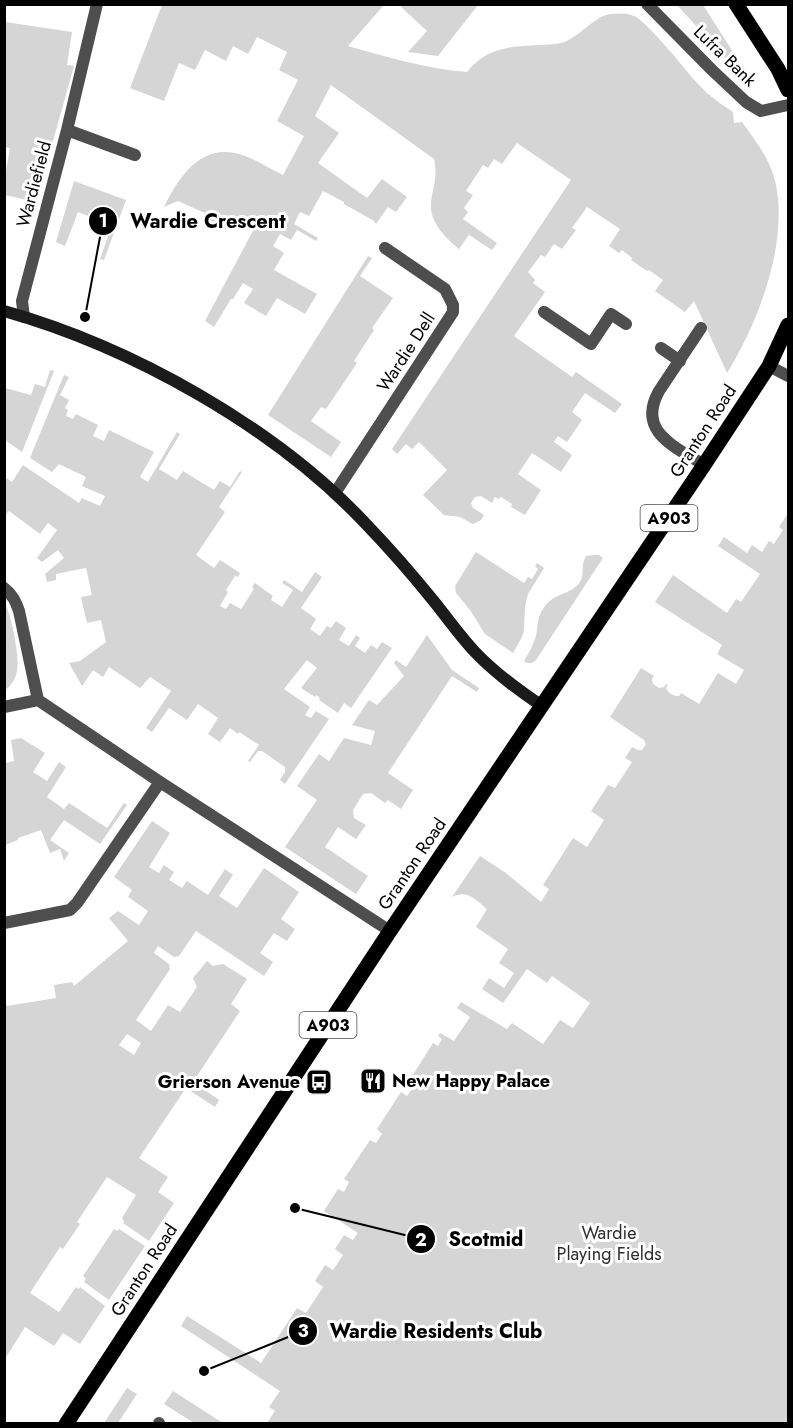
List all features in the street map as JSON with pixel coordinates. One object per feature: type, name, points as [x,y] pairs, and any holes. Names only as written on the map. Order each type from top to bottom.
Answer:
[{"type":"main road","points":[[736,4],[762,42],[789,90]]},
{"type":"main road","name":"Granton Road","points":[[66,1424],[390,931],[704,465],[769,366],[789,325]]},
{"type":"street","name":"Wardiefield","points":[[24,317],[22,301],[97,4]]},
{"type":"street","name":"Lufra Bank","points":[[647,4],[746,102],[761,111],[789,105]]},
{"type":"street","name":"Wardiefield","points":[[67,130],[135,155]]},
{"type":"street","name":"Wardie Dell","points":[[335,493],[453,312],[453,304],[445,289],[385,248]]},
{"type":"street","points":[[4,311],[80,336],[174,381],[266,438],[335,493],[407,570],[475,652],[506,681],[542,706]]},
{"type":"street","points":[[544,312],[591,344],[611,314],[626,324]]},
{"type":"street","points":[[701,328],[654,400],[651,411],[657,430],[663,439],[704,465]]},
{"type":"street","points":[[661,348],[680,361]]},
{"type":"street","points":[[769,366],[789,376]]},
{"type":"street","points":[[4,588],[16,601],[38,700],[390,931]]},
{"type":"street","points":[[4,708],[38,700]]},
{"type":"street","points":[[4,924],[70,910],[160,782]]},
{"type":"green space","points":[[162,5],[384,5],[348,46],[422,65],[467,72],[476,62],[496,51],[519,46],[564,42],[604,16],[632,15],[658,37],[702,88],[733,112],[734,123],[742,122],[756,141],[774,177],[778,201],[778,226],[769,278],[750,329],[727,373],[694,301],[685,312],[655,291],[663,280],[631,260],[632,258],[622,250],[619,253],[609,246],[620,229],[587,207],[572,228],[576,230],[562,249],[554,244],[545,257],[541,255],[528,272],[535,280],[533,283],[545,292],[514,336],[572,377],[576,372],[622,404],[615,413],[585,393],[572,412],[582,420],[567,442],[558,436],[554,442],[572,455],[561,472],[532,453],[518,474],[541,490],[525,515],[511,507],[512,504],[501,497],[499,499],[495,497],[492,503],[481,496],[475,497],[471,503],[473,508],[484,515],[481,520],[473,524],[460,517],[444,515],[423,495],[447,470],[419,442],[412,449],[406,444],[397,454],[392,449],[571,180],[517,143],[502,164],[494,159],[488,168],[483,165],[466,191],[473,195],[464,208],[468,212],[463,219],[497,243],[492,250],[469,235],[459,249],[443,234],[435,222],[431,209],[435,176],[434,159],[331,85],[315,116],[339,133],[318,163],[367,198],[382,179],[407,197],[396,212],[388,207],[376,224],[323,191],[309,216],[300,212],[294,224],[318,238],[316,241],[297,230],[291,240],[280,234],[273,246],[284,253],[274,270],[317,294],[305,314],[277,298],[266,316],[244,303],[253,289],[243,283],[214,327],[205,321],[256,225],[211,231],[207,214],[178,201],[164,207],[186,172],[206,156],[217,153],[230,152],[245,156],[283,175],[304,136],[277,121],[298,80],[279,70],[287,52],[257,37],[248,54],[233,46],[226,61],[205,50],[195,70],[179,63],[164,101],[130,88]]},
{"type":"green space","points":[[399,5],[478,5],[438,56],[408,52],[427,31]]},
{"type":"green space","points":[[677,5],[703,5],[747,74],[739,73]]},
{"type":"green space","points":[[5,22],[72,32],[67,65],[74,66],[36,202],[5,195],[5,176],[10,148],[4,147]]},
{"type":"green space","points":[[74,181],[126,200],[104,260],[100,259],[112,225],[78,212],[65,246],[56,242]]},
{"type":"green space","points":[[368,256],[372,258],[360,276],[393,298],[372,328],[374,330],[354,361],[357,363],[326,409],[321,407],[311,421],[341,442],[331,457],[268,415]]},
{"type":"green space","points":[[50,370],[54,371],[22,452],[5,440],[5,388],[31,395],[35,384],[45,387]]},
{"type":"green space","points":[[64,375],[69,377],[60,395],[69,400],[65,408],[68,410],[66,416],[73,419],[76,414],[98,425],[93,436],[104,441],[109,430],[154,452],[140,477],[148,482],[177,432],[180,434],[159,469],[177,480],[183,471],[214,490],[220,481],[230,487],[240,471],[242,472],[219,507],[225,512],[196,555],[214,568],[220,560],[240,573],[238,577],[235,576],[226,590],[228,592],[220,606],[226,609],[230,603],[241,609],[254,589],[252,587],[255,583],[273,596],[271,600],[282,607],[293,590],[282,583],[284,580],[302,592],[315,572],[322,577],[301,608],[316,619],[310,629],[320,636],[327,626],[331,628],[336,621],[346,628],[339,640],[349,646],[356,635],[360,638],[355,646],[365,653],[371,645],[377,649],[382,642],[392,648],[351,708],[344,703],[338,713],[319,700],[320,698],[316,695],[315,697],[301,688],[317,668],[307,660],[284,689],[310,707],[305,715],[311,718],[316,711],[329,719],[285,784],[280,780],[285,767],[262,751],[258,751],[250,762],[248,761],[259,745],[239,732],[238,734],[230,728],[220,742],[208,734],[218,718],[198,704],[187,720],[169,708],[152,732],[146,728],[171,691],[150,677],[140,688],[109,667],[103,677],[93,670],[82,686],[69,663],[80,661],[106,642],[101,620],[87,623],[81,597],[92,595],[86,568],[56,574],[56,580],[47,582],[45,574],[64,558],[58,550],[42,562],[37,558],[57,530],[48,523],[40,534],[9,511],[4,517],[5,477],[12,482],[23,465],[79,503],[82,498],[100,506],[105,496],[82,486],[86,477],[59,464],[52,472],[30,458]]},
{"type":"green space","name":"Wardie Playing Fields","points":[[788,513],[788,1423],[267,1423],[275,1411],[269,1407],[280,1391],[181,1326],[187,1316],[261,1363],[297,1308],[306,1313],[323,1287],[315,1281],[325,1265],[333,1270],[343,1255],[335,1249],[344,1235],[353,1240],[358,1233],[324,1211],[338,1189],[344,1192],[349,1182],[344,1179],[370,1140],[376,1143],[382,1134],[377,1129],[401,1092],[407,1096],[414,1086],[409,1081],[433,1043],[438,1046],[442,1039],[438,1036],[440,1033],[454,1041],[470,1017],[457,1008],[461,1002],[507,1029],[512,1023],[543,1044],[560,1020],[573,1028],[590,1003],[552,976],[547,983],[527,969],[503,1003],[482,989],[489,978],[504,988],[514,973],[499,963],[508,949],[476,927],[487,909],[467,895],[452,897],[480,856],[506,873],[541,902],[549,889],[543,885],[573,838],[587,847],[604,820],[591,811],[608,785],[615,788],[632,762],[625,758],[632,747],[642,750],[646,744],[644,740],[610,717],[641,668],[654,676],[653,684],[659,688],[666,684],[671,694],[679,696],[681,693],[699,704],[718,673],[736,684],[744,670],[717,654],[722,645],[655,602],[673,575],[727,613],[736,599],[741,602],[760,574],[718,546],[724,537],[747,553],[752,545],[762,552],[769,541],[774,544],[783,530],[779,527]]},
{"type":"green space","points":[[476,552],[524,583],[528,577],[532,579],[538,569],[535,566],[537,563],[544,568],[528,594],[524,630],[513,653],[485,634],[456,593],[455,586]]},
{"type":"green space","points":[[599,555],[603,558],[536,660],[532,663],[524,661],[536,636],[543,609],[552,600],[571,590],[580,582],[586,556]]},
{"type":"green space","points":[[5,603],[10,617],[18,664],[14,679],[5,691]]},
{"type":"green space","points":[[427,635],[452,670],[479,688],[477,692],[452,676],[388,773],[413,790],[401,809],[388,800],[385,803],[371,793],[363,794],[353,810],[354,818],[366,825],[356,839],[338,827],[325,847],[368,876],[356,894],[285,847],[317,800],[297,786],[319,754],[329,761],[344,738],[371,745],[375,731],[352,725],[369,700],[377,705],[404,676],[394,663],[396,660],[406,667]]},
{"type":"green space","points":[[21,738],[45,753],[33,772],[47,781],[59,762],[66,767],[47,797],[64,809],[69,803],[107,828],[124,803],[127,805],[100,844],[64,820],[50,840],[69,853],[64,861],[60,849],[50,853],[41,830],[5,845],[5,763],[14,761],[11,740]]},
{"type":"green space","points":[[152,821],[170,833],[149,867],[159,873],[164,865],[174,872],[169,880],[182,888],[187,881],[208,895],[225,869],[233,875],[219,896],[237,908],[264,868],[299,892],[281,919],[295,929],[287,941],[274,933],[260,953],[273,962],[264,976],[196,931],[179,956],[174,957],[158,946],[154,953],[169,964],[170,969],[136,1020],[151,1031],[168,1005],[180,1012],[197,987],[193,978],[207,961],[213,966],[223,964],[247,979],[231,1004],[240,1011],[193,1082],[219,1100],[215,1107],[186,1088],[139,1158],[168,1177],[158,1192],[174,1203],[149,1241],[123,1223],[122,1218],[136,1195],[107,1177],[77,1222],[80,1224],[63,1249],[60,1247],[30,1293],[59,1312],[76,1287],[79,1289],[80,1287],[105,1306],[80,1344],[63,1333],[54,1346],[25,1327],[5,1359],[5,998],[7,1006],[56,998],[54,985],[72,982],[74,986],[128,941],[109,918],[118,911],[139,925],[148,911],[128,897],[132,890],[114,877]],"holes":[[[127,1034],[141,1043],[134,1055],[119,1045]]]},
{"type":"green space","points":[[114,1229],[117,1231],[119,1229],[145,1246],[109,1300],[84,1282],[86,1279],[83,1276]]},
{"type":"green space","points":[[127,1388],[137,1394],[118,1423],[104,1423]]},
{"type":"green space","points":[[173,1391],[223,1423],[194,1423],[164,1404]]},
{"type":"place","name":"Wardie Crescent","points":[[85,317]]},
{"type":"place","name":"New Happy Palace","points":[[373,1081]]},
{"type":"place","name":"Grierson Avenue","points":[[319,1082]]},
{"type":"place","name":"Scotmid","points":[[295,1208]]},
{"type":"place","name":"Wardie Residents Club","points":[[204,1371]]}]
